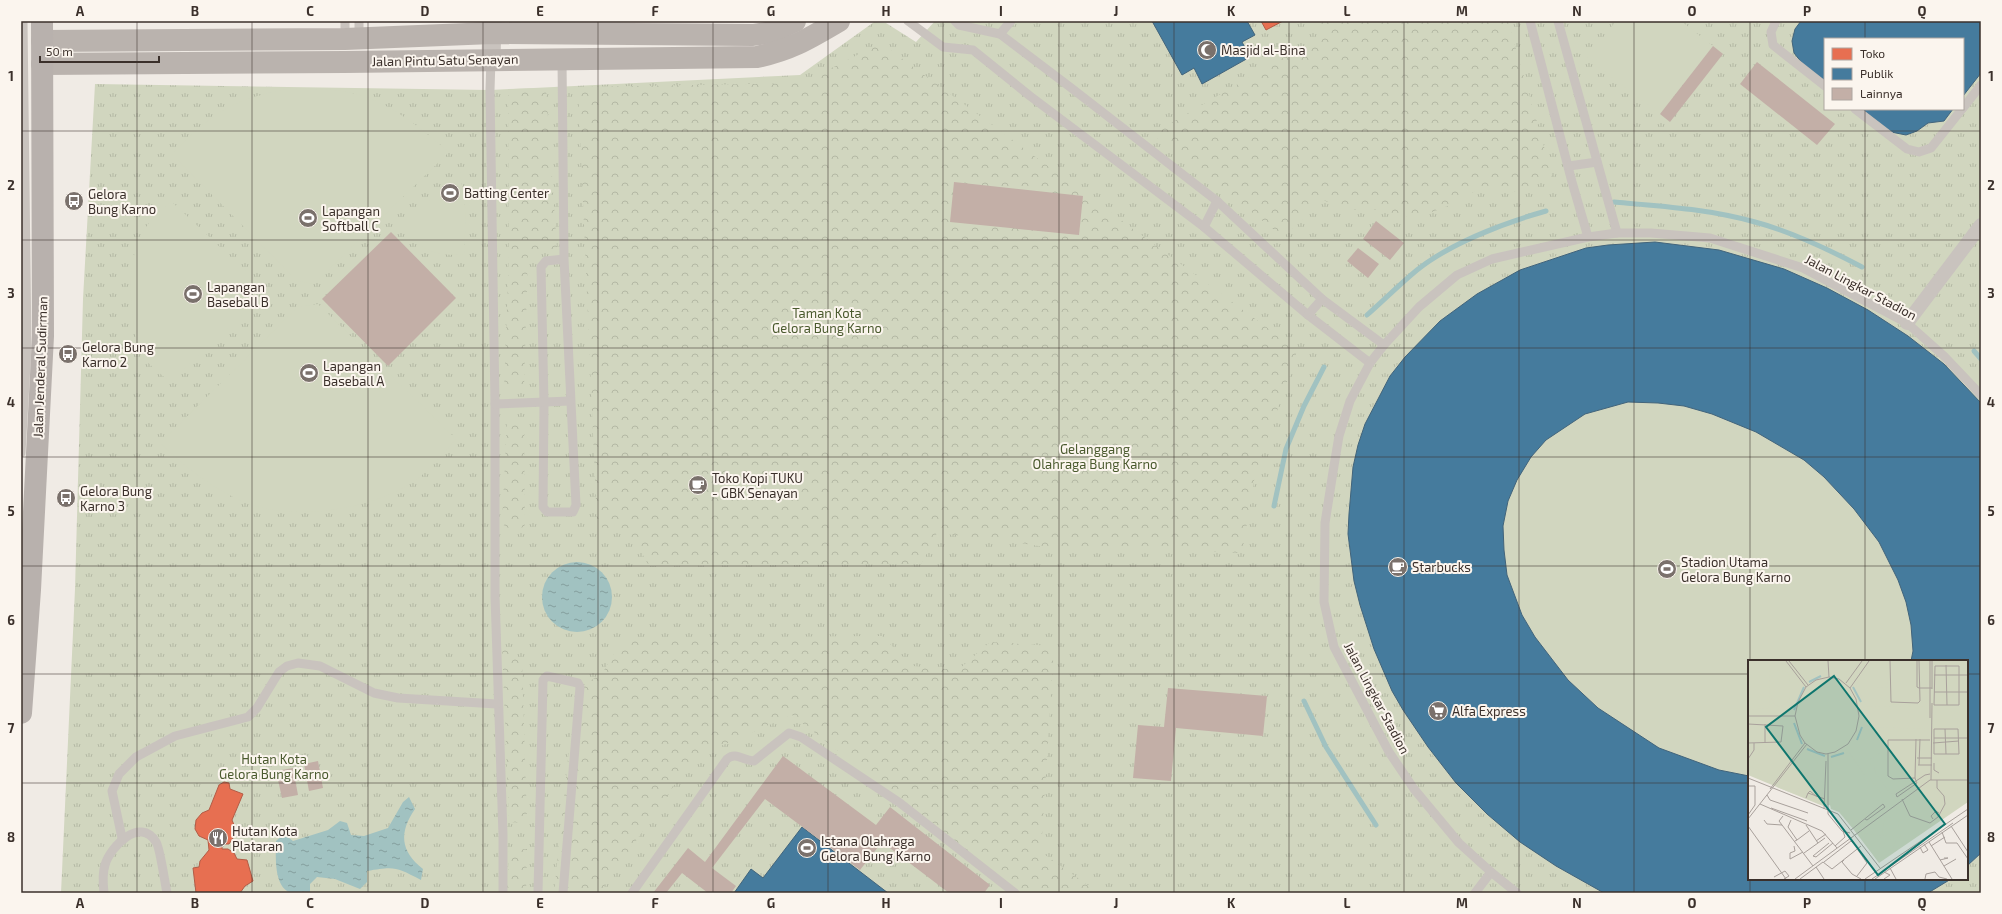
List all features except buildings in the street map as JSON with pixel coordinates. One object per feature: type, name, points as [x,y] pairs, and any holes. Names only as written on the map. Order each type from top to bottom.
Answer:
[{"type":"main road","name":"Jalan Pintu Satu Senayan","points":[[42,31],[120,41],[171,41],[352,30],[492,27],[550,27],[753,35],[772,32],[796,21]]},
{"type":"main road","name":"Jalan Pintu Satu Senayan","points":[[42,64],[346,62],[757,56],[780,52],[799,44],[839,21]]},
{"type":"main road","points":[[346,62],[352,30]]},
{"type":"main road","name":"Jalan Jenderal Sudirman","points":[[21,712],[30,590],[43,336],[42,31]]},
{"type":"main road","points":[[120,41],[120,63]]},
{"type":"main road","points":[[171,41],[171,63]]},
{"type":"street","points":[[491,59],[492,27]]},
{"type":"street","points":[[1907,323],[1981,225]]},
{"type":"lane","points":[[21,453],[27,347],[23,21]]},
{"type":"lane","points":[[908,21],[943,47],[973,50],[1030,96],[1204,227],[1308,315],[1370,364]]},
{"type":"lane","points":[[954,21],[959,25],[1000,34],[1216,201],[1322,299],[1384,345]]},
{"type":"lane","points":[[1000,34],[1011,21]]},
{"type":"lane","points":[[1530,21],[1588,237]]},
{"type":"lane","points":[[1558,21],[1617,233]]},
{"type":"lane","points":[[1776,21],[1771,32],[1773,45],[1824,85]]},
{"type":"lane","points":[[562,58],[564,259],[576,505],[573,512],[547,512],[543,507],[544,403],[541,266],[546,261],[564,259]]},
{"type":"lane","points":[[491,59],[490,90],[495,404],[495,596],[497,704],[503,835],[502,893]]},
{"type":"lane","points":[[1964,107],[1981,85]]},
{"type":"lane","points":[[1856,110],[1907,149],[1919,152],[1932,148],[1961,110]]},
{"type":"lane","points":[[1569,166],[1597,162]]},
{"type":"lane","points":[[1204,227],[1216,201]]},
{"type":"lane","name":"Jalan Lingkar Stadion","points":[[1517,893],[1490,872],[1459,843],[1414,788],[1389,752],[1334,647],[1324,602],[1325,523],[1339,436],[1350,401],[1370,364],[1384,345],[1419,307],[1457,275],[1492,259],[1588,237],[1617,233],[1651,233],[1710,238],[1803,268],[1907,323],[1944,356],[1981,395]]},
{"type":"lane","points":[[1308,315],[1322,299]]},
{"type":"lane","points":[[495,404],[570,401]]},
{"type":"lane","points":[[122,838],[112,792],[120,774],[136,757],[175,736],[248,717],[257,708],[279,672],[287,666],[298,663],[309,663],[320,666],[374,693],[398,698],[497,704]]},
{"type":"lane","points":[[538,893],[543,680],[546,676],[578,683],[580,687],[563,893]]},
{"type":"lane","points":[[632,893],[727,759],[731,755],[735,755],[746,761],[754,761],[789,733],[801,737],[900,803],[1015,893]]},
{"type":"lane","points":[[104,893],[105,866],[111,852],[122,838],[136,832],[148,834],[157,842],[167,893]]},
{"type":"lane","points":[[1475,893],[1490,872]]},
{"type":"green space","name":"Gelanggang Olahraga Bung Karno","points":[[935,21],[1981,21],[1981,893],[61,893],[75,589],[83,299],[95,84],[490,90],[800,75],[874,22],[886,23],[916,42]]},
{"type":"green space","points":[[1318,21],[1508,21],[1553,178],[1510,193],[1481,186],[1463,200],[1414,219],[1382,210],[1347,210],[1323,200],[1283,237],[1152,134],[1326,33]]},
{"type":"green space","points":[[1616,21],[1681,21],[1713,46],[1660,114],[1587,58]]},
{"type":"green space","name":"Taman Kota Gelora Bung Karno","points":[[881,43],[1296,349],[1296,364],[1287,382],[1255,475],[1242,553],[1155,549],[1069,551],[1009,541],[937,533],[921,564],[649,566],[638,546],[618,532],[597,526],[578,87],[802,83]]},
{"type":"green space","name":"Lapangan Softball C","points":[[293,88],[341,91],[371,99],[399,114],[425,132],[449,152],[314,284],[297,281],[172,154],[200,127],[226,109],[255,97]]},
{"type":"green space","points":[[546,88],[557,249],[528,251],[524,388],[504,389],[509,254],[508,89]]},
{"type":"green space","name":"Batting Center","points":[[460,172],[466,214],[464,254],[445,254],[428,250],[413,241],[399,229]]},
{"type":"green space","name":"Lapangan Baseball B","points":[[171,201],[256,281],[256,302],[170,382],[149,363],[138,347],[132,313],[131,272],[133,259],[142,234],[151,220]]},
{"type":"green space","name":"Stadion Utama Gelora Bung Karno","points":[[1655,242],[1696,246],[1721,251],[1793,273],[1829,288],[1863,306],[1896,327],[1927,350],[1955,375],[1981,403],[1981,853],[1968,865],[1968,660],[1748,660],[1748,880],[1949,880],[1928,893],[1605,893],[1594,889],[1515,838],[1494,821],[1451,778],[1414,728],[1384,673],[1362,615],[1350,554],[1350,494],[1362,434],[1389,377],[1412,348],[1431,330],[1474,296],[1504,278],[1552,257],[1594,246]]},
{"type":"green space","name":"Lapangan Baseball A","points":[[318,304],[456,439],[436,462],[419,478],[396,492],[375,500],[353,506],[307,512],[263,508],[244,502],[210,484],[160,443],[298,307]]},
{"type":"green space","points":[[507,420],[524,421],[525,525],[516,533],[502,524]]},
{"type":"green space","points":[[882,636],[912,666],[958,670],[990,642],[1054,646],[1041,852],[1099,893],[1020,893],[792,715],[693,758],[600,893],[554,893],[575,692],[603,672],[623,638]]},
{"type":"green space","points":[[502,645],[522,663],[527,823],[509,822]]},
{"type":"green space","points":[[527,849],[526,893],[507,893],[509,850]]},
{"type":"water","points":[[570,562],[584,562],[597,568],[606,577],[610,583],[612,597],[610,611],[602,622],[591,630],[584,632],[570,632],[563,630],[552,622],[544,611],[542,604],[542,590],[544,583],[552,572],[563,564]]},
{"type":"water","points":[[409,797],[415,809],[406,826],[404,841],[410,855],[423,869],[421,880],[400,870],[384,868],[367,871],[367,882],[360,889],[335,879],[317,877],[310,884],[310,893],[293,894],[285,890],[278,878],[276,862],[276,841],[284,834],[293,841],[328,830],[340,821],[347,823],[351,835],[364,836],[388,828],[403,802]]},
{"type":"waterway","points":[[1614,202],[1703,211],[1755,222],[1810,242],[1862,267]]},
{"type":"waterway","points":[[1367,315],[1417,270],[1446,251],[1478,235],[1513,221],[1546,211]]},
{"type":"waterway","points":[[1974,351],[1981,359]]},
{"type":"waterway","points":[[1274,506],[1286,449],[1304,406],[1324,367]]},
{"type":"waterway","points":[[1304,701],[1326,747],[1376,825]]},
{"type":"place","name":"Masjid al-Bina","points":[[1207,50]]},
{"type":"place","name":"Batting Center","points":[[450,193]]},
{"type":"place","name":"Gelora Bung Karno","points":[[74,201]]},
{"type":"place","name":"Lapangan Softball C","points":[[308,218]]},
{"type":"place","name":"Lapangan Baseball B","points":[[193,294]]},
{"type":"place","name":"Gelora Bung Karno 2","points":[[68,354]]},
{"type":"place","name":"Lapangan Baseball A","points":[[309,373]]},
{"type":"place","name":"Toko Kopi TUKU - GBK Senayan","points":[[698,485]]},
{"type":"place","name":"Gelora Bung Karno 3","points":[[66,498]]},
{"type":"place","name":"Starbucks","points":[[1398,567]]},
{"type":"place","name":"Stadion Utama Gelora Bung Karno","points":[[1667,569]]},
{"type":"place","name":"Alfa Express","points":[[1438,711]]},
{"type":"place","name":"Hutan Kota Plataran","points":[[218,838]]},
{"type":"place","name":"Istana Olahraga Gelora Bung Karno","points":[[807,848]]},
{"type":"park label","name":"Hutan Kota Gelora Bung Karno","points":[[274,766]]}]
